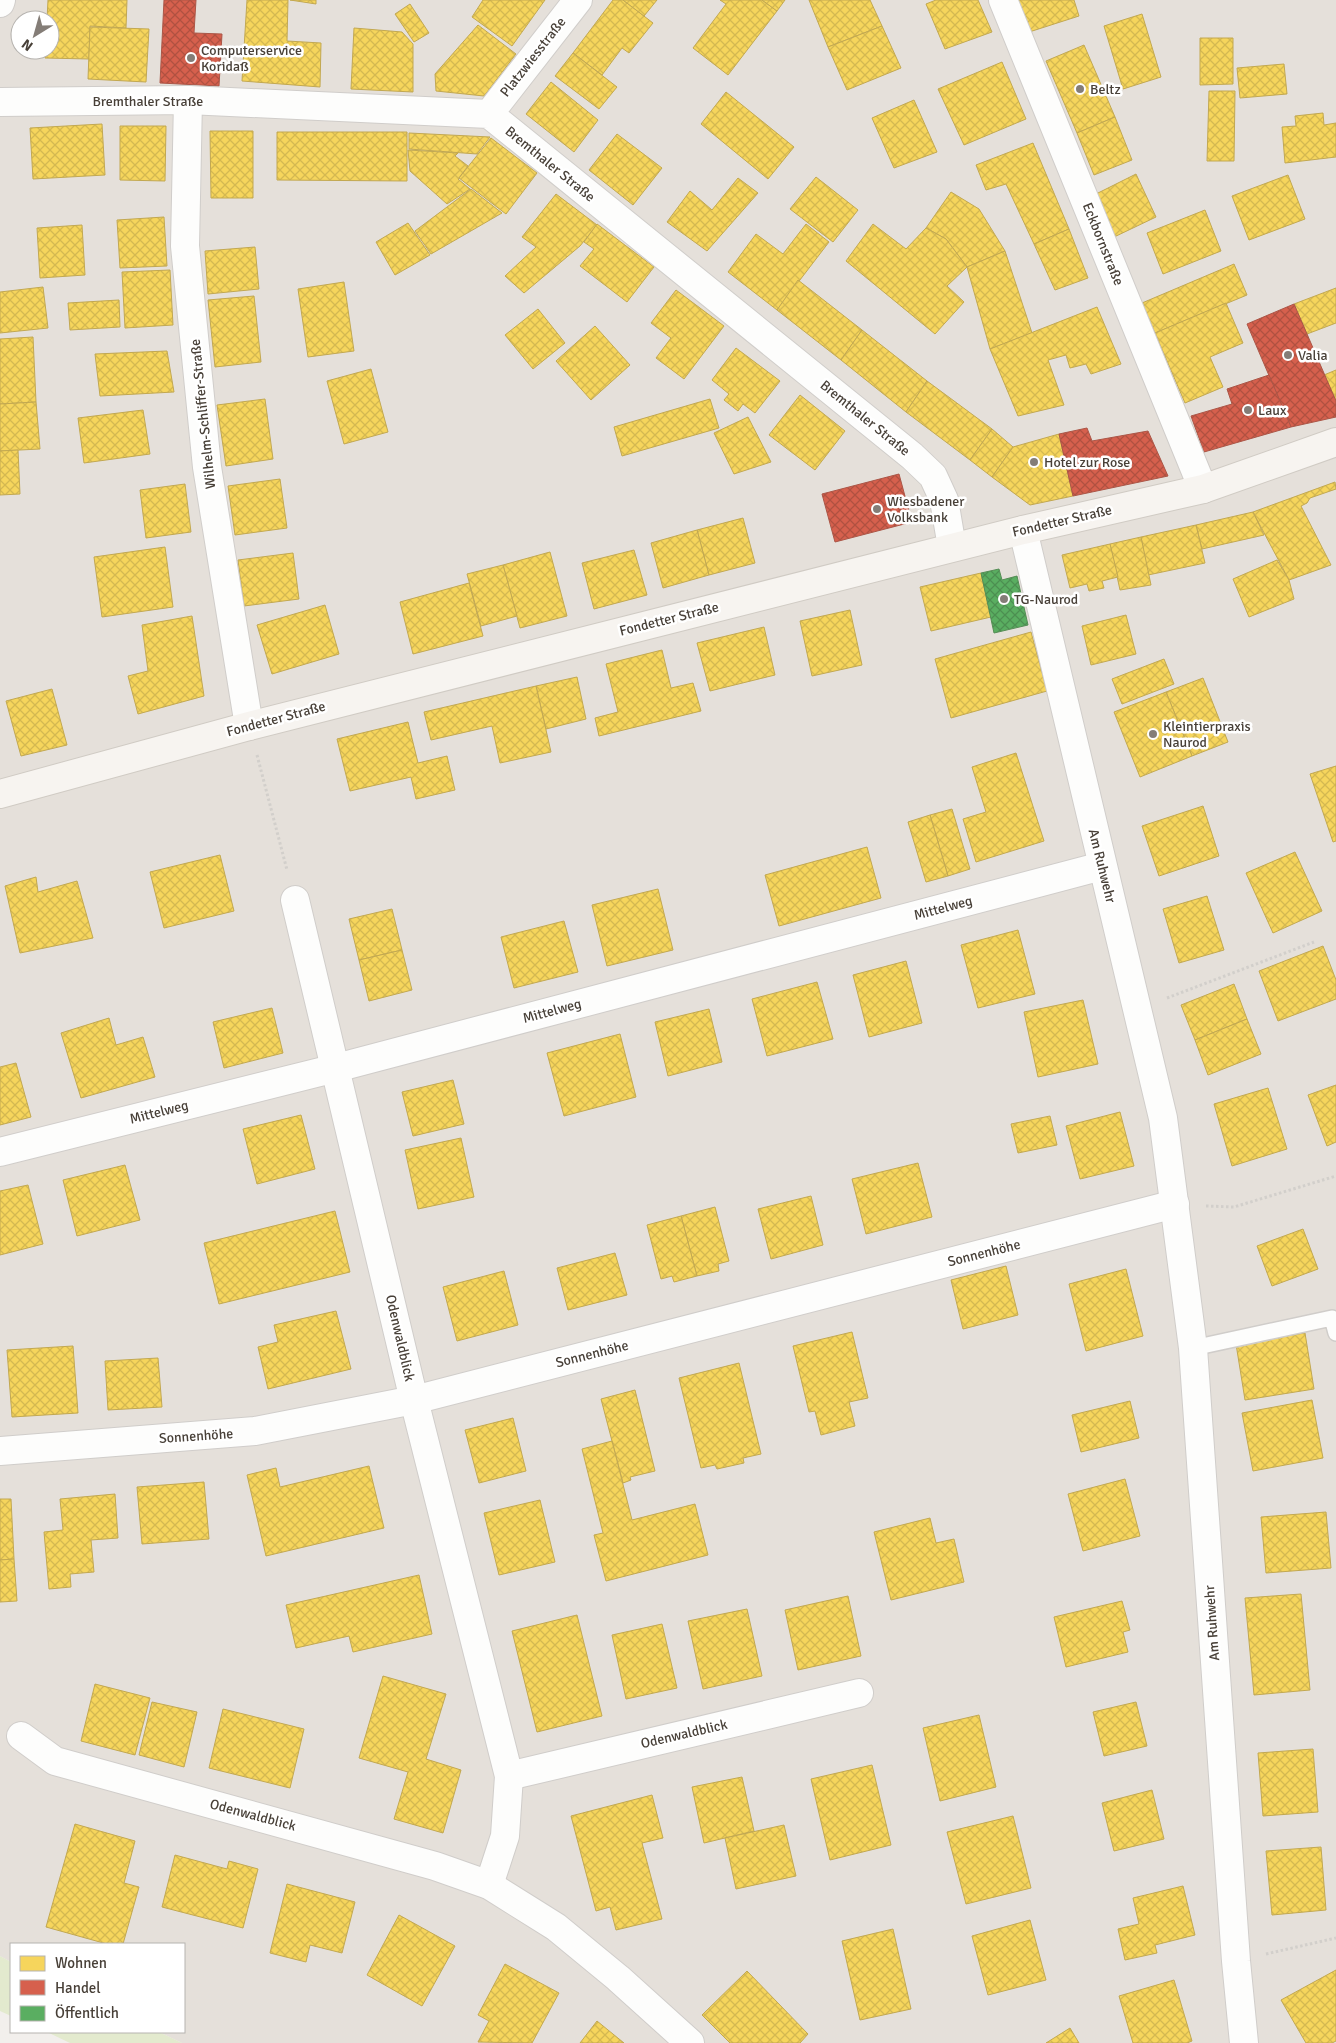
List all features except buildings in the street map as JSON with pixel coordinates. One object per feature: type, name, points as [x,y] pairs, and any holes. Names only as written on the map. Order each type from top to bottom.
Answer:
[{"type":"street","name":"Platzwiesstraße","points":[[489,114],[578,0]]},
{"type":"street","name":"Eckbornstraße","points":[[1003,0],[1203,489]]},
{"type":"street","name":"Bremthaler Straße","points":[[0,102],[188,100],[489,114],[912,456],[933,476],[944,500],[952,548]]},
{"type":"street","name":"Wilhelm-Schliffer-Straße","points":[[188,100],[185,246],[207,467],[249,726]]},
{"type":"street","name":"Fondetter Straße","points":[[0,794],[249,726],[1023,530],[1203,489],[1336,442]]},
{"type":"street","name":"Am Ruhwehr","points":[[1023,530],[1163,1118],[1193,1348],[1236,1961],[1244,2043]]},
{"type":"street","name":"Mittelweg","points":[[0,1152],[336,1068],[1102,866]]},
{"type":"street","name":"Odenwaldblick","points":[[295,900],[414,1400],[509,1776],[505,1836],[490,1885]]},
{"type":"street","name":"Sonnenhöhe","points":[[0,1451],[255,1431],[414,1400],[1175,1204]]},
{"type":"street","name":"Odenwaldblick","points":[[509,1776],[859,1693]]},
{"type":"street","name":"Odenwaldblick","points":[[21,1736],[55,1761],[435,1866],[490,1885],[556,1927],[618,1978],[690,2043]]},
{"type":"lane","points":[[1193,1348],[1332,1318],[1336,1333]]},
{"type":"path","points":[[249,726],[295,900]]},
{"type":"path","points":[[1138,1008],[1314,942]]},
{"type":"path","points":[[1175,1204],[1234,1207],[1336,1176]]},
{"type":"path","points":[[1236,1961],[1336,1938]]},
{"type":"shaded area","points":[[0,0],[1336,0],[1336,2043],[182,2043],[161,2033],[185,2033],[185,1943],[10,1943],[10,1961],[0,1956]]},
{"type":"green space","points":[[0,1956],[10,1961],[10,2016],[0,2011]]},
{"type":"green space","points":[[49,2033],[161,2033],[182,2043],[70,2043]]},
{"type":"place","name":"Computerservice Koridaß","points":[[191,58]]},
{"type":"place","name":"Beltz","points":[[1080,89]]},
{"type":"place","name":"Valia","points":[[1288,355]]},
{"type":"place","name":"Laux","points":[[1248,410]]},
{"type":"place","name":"Hotel zur Rose","points":[[1034,462]]},
{"type":"place","name":"Wiesbadener Volksbank","points":[[877,509]]},
{"type":"place","name":"TG-Naurod","points":[[1004,599]]},
{"type":"place","name":"Kleintierpraxis Naurod","points":[[1153,734]]}]
